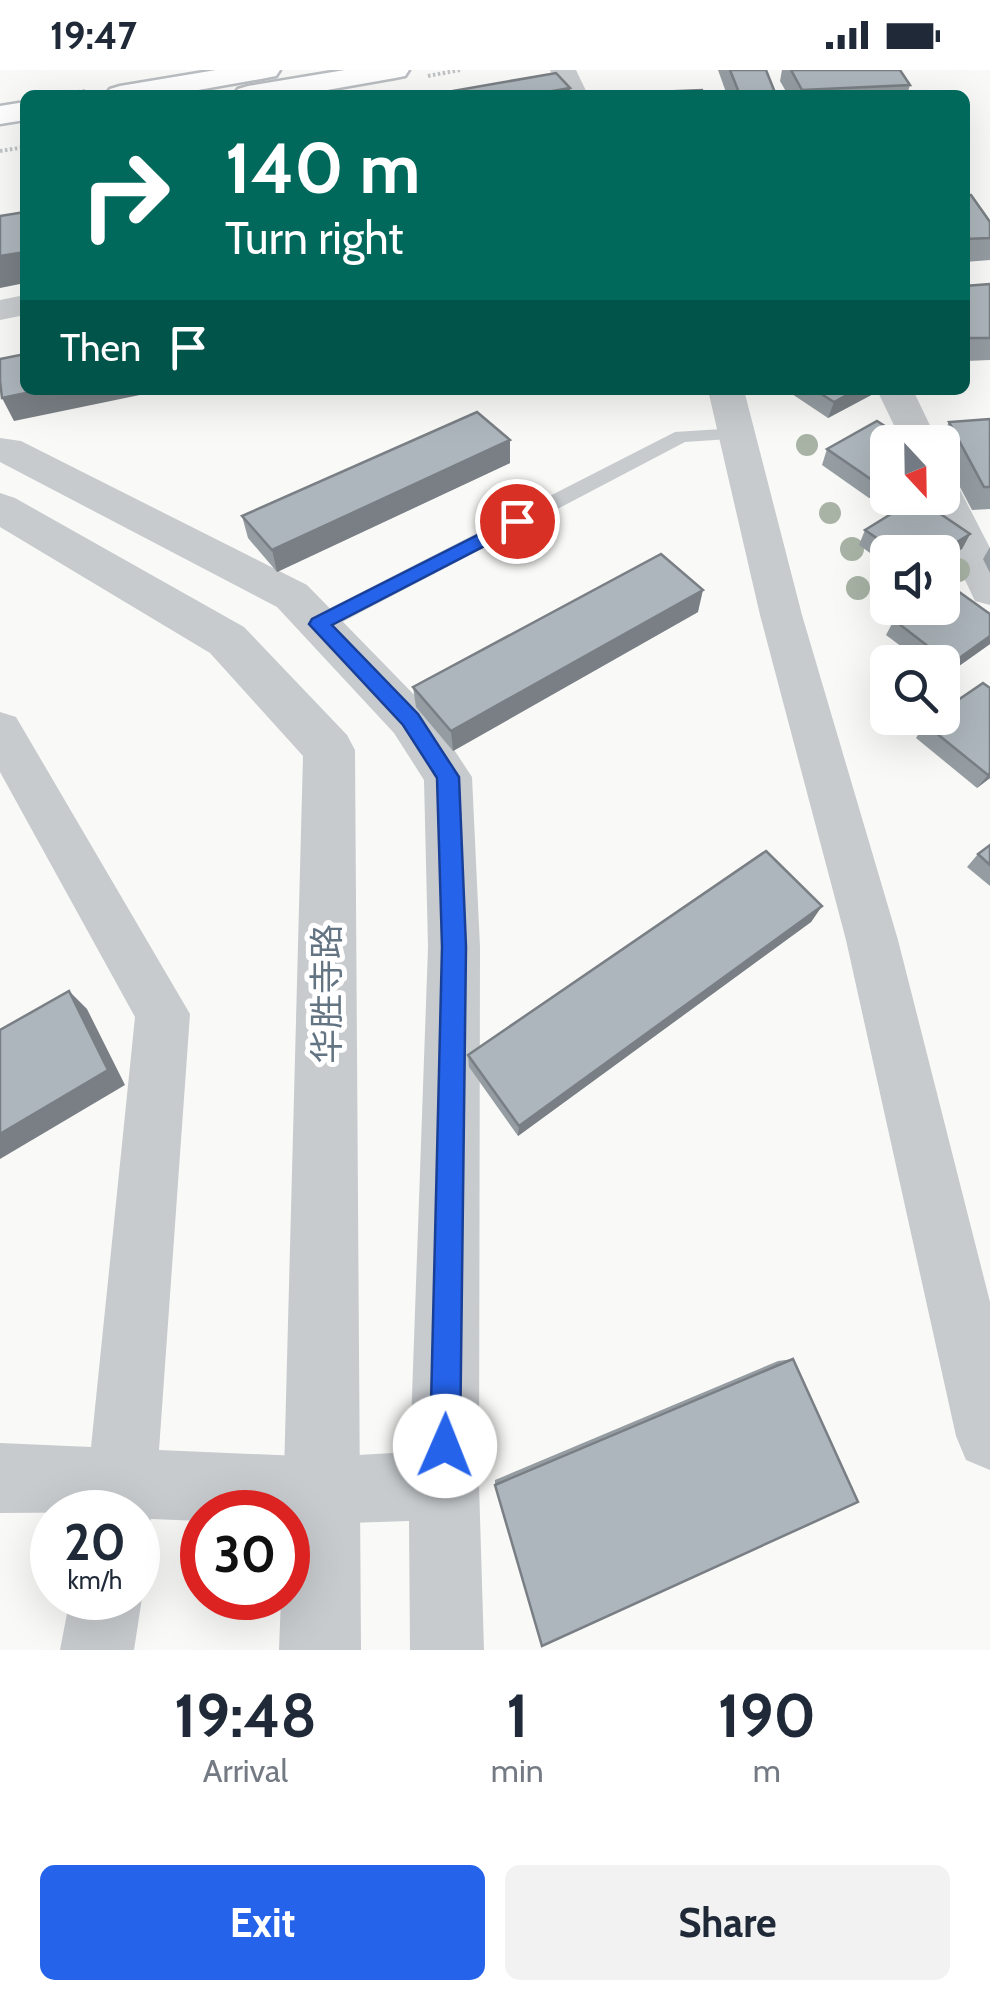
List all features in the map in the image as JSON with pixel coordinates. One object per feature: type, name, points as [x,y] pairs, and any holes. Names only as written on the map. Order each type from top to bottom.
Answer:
[{"type":"main road","points":[[149,90],[266,70]]},
{"type":"main road","points":[[277,90],[395,70]]},
{"type":"street","points":[[896,395],[912,425]]},
{"type":"street","points":[[732,412],[782,615],[872,940],[990,1436]]},
{"type":"street","points":[[0,450],[8,450],[292,596],[410,720],[448,777],[454,947],[444,1484],[447,1650]]},
{"type":"street","name":"华胜寺路","points":[[0,508],[227,640],[329,750],[320,1650]]},
{"type":"street","points":[[954,515],[990,590]]},
{"type":"street","points":[[8,763],[163,1014],[123,1490]]},
{"type":"street","points":[[0,1478],[77,1490]]},
{"type":"street","points":[[160,1496],[444,1484]]},
{"type":"street","points":[[98,1650],[103,1620]]},
{"type":"lane","points":[[319,624],[732,412]]},
{"type":"building","points":[[730,70],[766,70],[774,90],[738,90]]},
{"type":"building","points":[[791,70],[900,70],[910,85],[802,90]]},
{"type":"building","points":[[556,73],[570,88],[558,90],[459,90]]},
{"type":"building","points":[[970,195],[990,222],[990,238],[970,239]]},
{"type":"building","points":[[20,213],[20,253],[0,256],[0,216]]},
{"type":"building","points":[[990,284],[990,338],[970,338],[970,286]]},
{"type":"building","points":[[20,355],[20,394],[2,398],[0,359]]},
{"type":"building","points":[[823,395],[847,395],[834,402]]},
{"type":"building","points":[[477,412],[510,440],[272,550],[242,516]]},
{"type":"building","points":[[990,419],[990,487],[984,487],[960,442],[960,425],[949,422]]},
{"type":"building","points":[[877,421],[883,425],[870,425],[870,479],[827,449]]},
{"type":"building","points":[[889,515],[942,515],[970,534],[960,540],[960,535],[872,535],[865,530]]},
{"type":"building","points":[[661,554],[703,590],[451,731],[413,687]]},
{"type":"building","points":[[960,593],[990,614],[990,636],[960,658],[960,645],[926,645],[900,625],[960,625]]},
{"type":"building","points":[[983,683],[990,688],[988,775],[939,735],[960,735],[960,699]]},
{"type":"building","points":[[990,845],[990,865],[978,854]]},
{"type":"building","points":[[766,851],[822,906],[519,1126],[468,1055]]},
{"type":"building","points":[[69,991],[108,1070],[0,1134],[0,1030]]},
{"type":"building","points":[[793,1359],[858,1502],[542,1646],[495,1485]]},
{"type":"route","points":[[445,1446],[454,947],[448,777],[410,720],[319,624],[517,521]]}]
